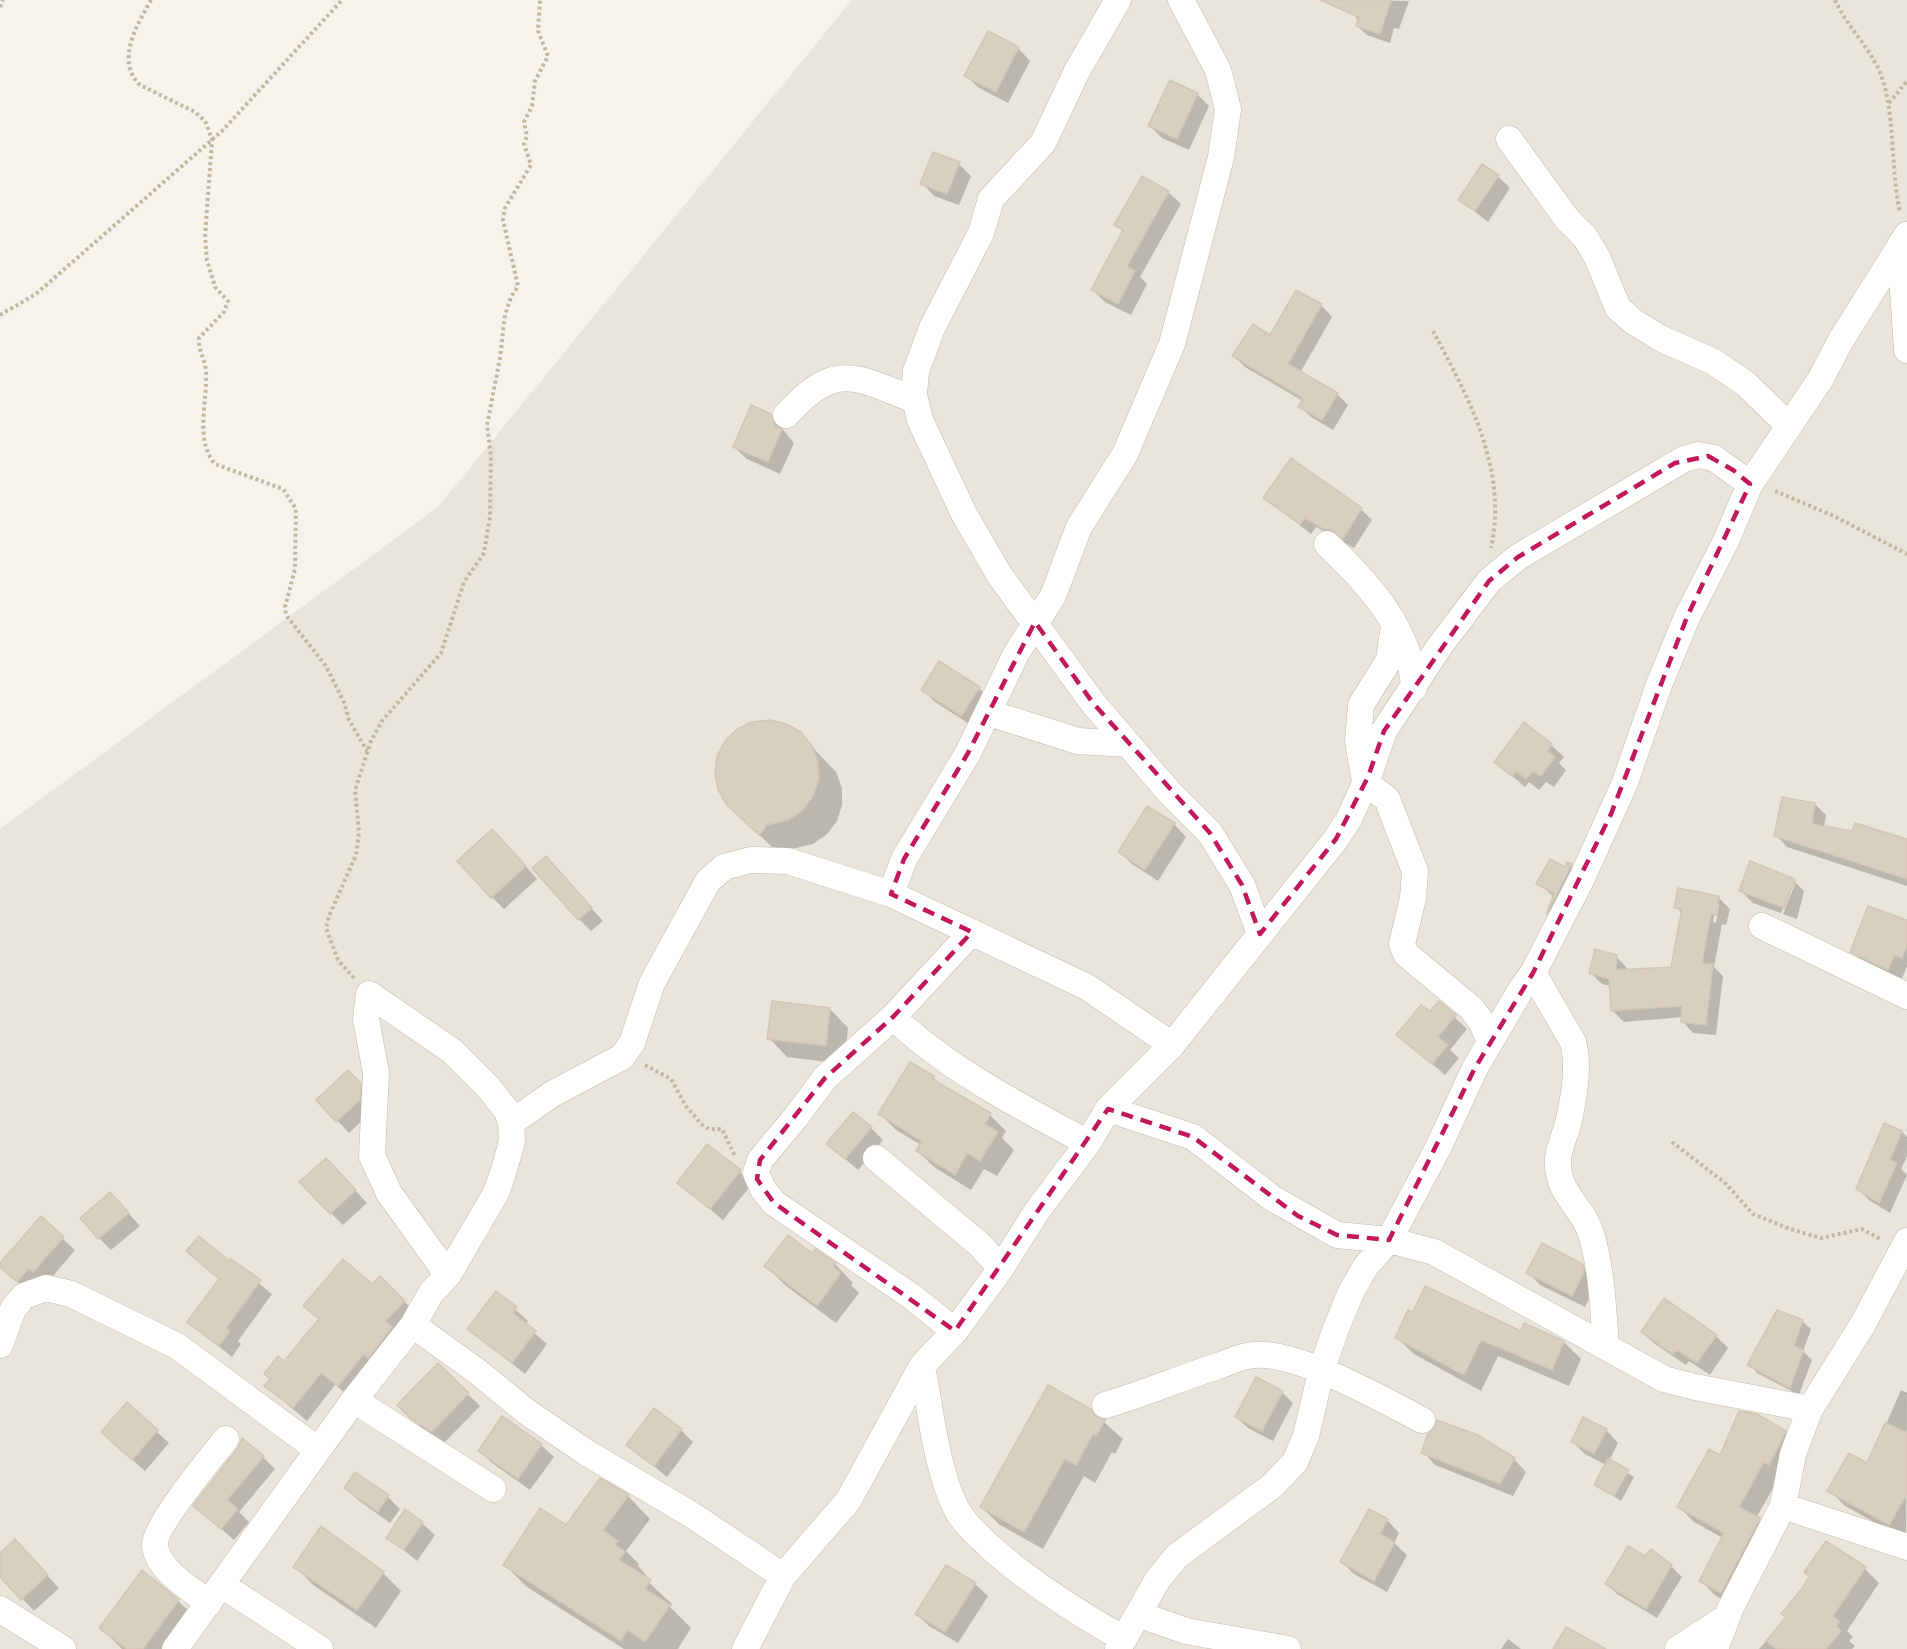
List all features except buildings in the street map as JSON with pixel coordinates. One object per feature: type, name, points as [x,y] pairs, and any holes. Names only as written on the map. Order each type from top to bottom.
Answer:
[{"type":"street","points":[[1118,0],[1077,71],[1043,142],[991,200],[981,233],[928,339],[916,371],[915,400],[920,420],[978,541],[1000,576],[1093,704],[1168,792],[1210,833],[1242,885],[1260,934]]},
{"type":"street","points":[[891,894],[904,859],[968,753],[1017,652],[1053,596],[1079,527],[1125,454],[1161,370],[1181,315],[1221,158],[1227,120],[1226,96],[1218,70],[1181,0]]},
{"type":"street","points":[[1509,139],[1554,202],[1585,237],[1597,257],[1618,308],[1634,322],[1660,338],[1714,362],[1746,384],[1788,425]]},
{"type":"street","points":[[1903,232],[1907,350]]},
{"type":"street","points":[[922,1366],[944,1473],[954,1505],[968,1526],[1027,1578],[1121,1644],[1158,1579],[1177,1556],[1272,1486],[1295,1462],[1306,1436],[1321,1372],[1351,1292],[1366,1266],[1389,1240],[1490,1042],[1533,973],[1611,814],[1683,627],[1726,541],[1750,484],[1820,380],[1903,232]]},
{"type":"street","points":[[786,415],[802,397],[821,385],[841,378],[870,381],[915,400]]},
{"type":"street","points":[[745,1649],[783,1576],[848,1501],[922,1366],[956,1331],[1001,1268],[1037,1211],[1088,1143],[1108,1109],[1172,1045],[1336,839],[1365,782],[1384,730],[1414,688],[1439,647],[1486,584],[1518,557],[1614,503],[1675,463],[1698,455],[1708,456],[1726,465],[1750,484]]},
{"type":"street","points":[[1327,544],[1357,572],[1395,626],[1402,638],[1411,665],[1414,688]]},
{"type":"street","points":[[1395,626],[1389,660],[1361,705],[1358,741],[1365,782],[1387,799],[1415,871],[1413,898],[1402,944],[1406,954],[1471,1008],[1481,1021],[1490,1042]]},
{"type":"street","points":[[989,713],[1078,741],[1128,744]]},
{"type":"street","points":[[511,1123],[552,1094],[622,1057],[632,1042],[657,974],[708,881],[724,867],[751,860],[788,861],[891,894],[1087,987],[1172,1045]]},
{"type":"street","points":[[1762,926],[1907,996]]},
{"type":"street","points":[[956,1331],[911,1296],[774,1203],[763,1189],[756,1173],[760,1160],[796,1118],[825,1078],[893,1017],[972,932]]},
{"type":"street","points":[[1533,973],[1573,1042],[1576,1053],[1575,1088],[1558,1158],[1559,1179],[1565,1194],[1583,1215],[1592,1235],[1600,1276],[1606,1346]]},
{"type":"street","points":[[175,1649],[354,1400],[413,1325],[431,1293],[448,1275],[496,1193],[512,1142],[511,1123],[507,1111],[489,1088],[452,1051],[369,994],[366,1019],[376,1073],[372,1156],[388,1193],[448,1275]]},
{"type":"street","points":[[893,1017],[925,1045],[953,1064],[1088,1143]]},
{"type":"street","points":[[1108,1109],[1193,1137],[1272,1198],[1337,1235],[1389,1240],[1434,1252],[1664,1378],[1695,1387],[1810,1409]]},
{"type":"street","points":[[876,1158],[980,1245],[1001,1268]]},
{"type":"street","points":[[1715,1649],[1727,1617],[1783,1506],[1793,1454],[1810,1409],[1857,1333],[1904,1247]]},
{"type":"street","points":[[0,1345],[13,1309],[24,1296],[46,1287],[71,1294],[177,1346],[318,1450]]},
{"type":"street","points":[[413,1325],[478,1372],[527,1412],[587,1453],[692,1515],[783,1576]]},
{"type":"street","points":[[1105,1405],[1141,1395],[1184,1377],[1253,1355],[1276,1357],[1354,1384],[1422,1420]]},
{"type":"street","points":[[354,1400],[493,1489]]},
{"type":"street","points":[[226,1439],[164,1522],[155,1540],[158,1556],[166,1567],[320,1649]]},
{"type":"street","points":[[1783,1506],[1907,1547]]},
{"type":"street","points":[[0,1609],[63,1649]]},
{"type":"street","points":[[1138,1614],[1186,1631],[1288,1649]]},
{"type":"street","points":[[1678,1649],[1706,1628],[1727,1617]]},
{"type":"path","points":[[0,7],[3,0]]},
{"type":"path","points":[[151,0],[137,25],[128,58],[134,79],[140,85],[195,112],[205,121],[212,140],[205,237],[211,278],[228,302],[224,312],[199,338],[205,368],[204,430],[208,450],[215,464],[283,489],[291,500],[298,519],[295,569],[287,596],[286,615],[326,666],[344,702],[349,720],[367,751]]},
{"type":"path","points":[[0,315],[36,294],[212,140],[342,0]]},
{"type":"path","points":[[369,994],[338,960],[326,928],[328,916],[356,855],[359,831],[354,796],[367,751],[382,721],[441,653],[464,582],[484,553],[489,538],[491,456],[487,425],[500,358],[505,315],[511,297],[518,286],[503,220],[506,208],[531,165],[524,144],[527,136],[524,122],[532,106],[535,81],[548,56],[538,31],[540,0]]},
{"type":"path","points":[[1835,0],[1851,29],[1868,48],[1880,74],[1888,104],[1891,150],[1903,232]]},
{"type":"path","points":[[1888,104],[1907,81]]},
{"type":"path","points":[[1433,331],[1459,380],[1489,456],[1496,505],[1486,584]]},
{"type":"path","points":[[1750,484],[1777,491],[1834,516],[1907,554]]},
{"type":"path","points":[[622,1057],[668,1077],[701,1124],[709,1129],[722,1129],[734,1156],[756,1173]]},
{"type":"path","points":[[1672,1142],[1725,1183],[1753,1214],[1790,1230],[1821,1238],[1862,1228],[1904,1247]]},
{"type":"highlighted area","points":[[1708,456],[1733,470],[1750,484],[1687,617],[1611,814],[1533,973],[1475,1068],[1389,1240],[1337,1235],[1298,1216],[1193,1137],[1108,1109],[955,1331],[774,1203],[757,1179],[760,1160],[825,1078],[893,1017],[972,932],[891,894],[904,859],[968,753],[1035,622],[1093,703],[1210,833],[1242,885],[1260,934],[1336,839],[1368,777],[1384,731],[1489,581],[1518,557],[1675,463]]},
{"type":"shaded area","points":[[852,0],[1907,0],[1907,1649],[0,1649],[0,829],[438,507]]}]
